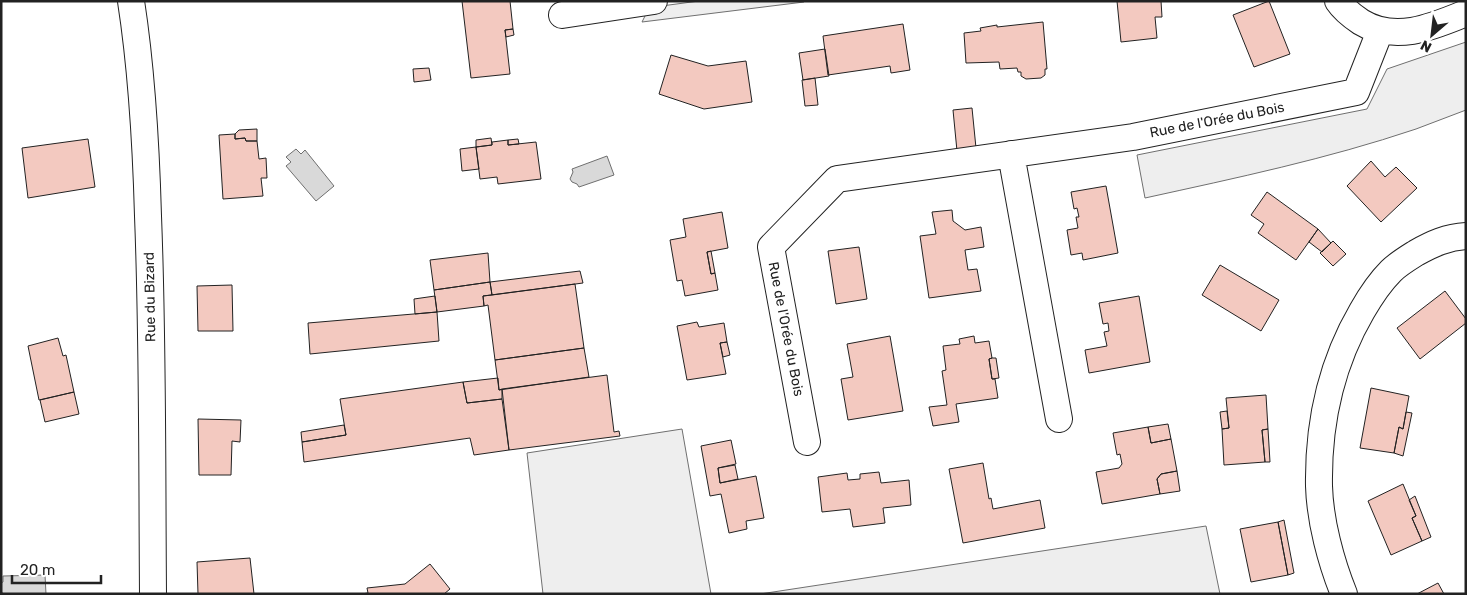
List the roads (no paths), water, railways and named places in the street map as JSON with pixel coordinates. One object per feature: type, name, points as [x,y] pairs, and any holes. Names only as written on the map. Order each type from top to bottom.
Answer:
[{"type":"street","name":"Rue du Bizard","points":[[131,1],[136,34],[146,151],[150,253],[153,594]]},
{"type":"street","points":[[562,15],[654,1]]},
{"type":"street","points":[[1338,1],[1343,9],[1366,25],[1380,31],[1394,33],[1429,28],[1466,13]]},
{"type":"street","name":"Rue de l'Orée du Bois","points":[[807,442],[771,247],[837,178],[1133,137],[1356,92],[1380,31]]},
{"type":"street","points":[[1011,154],[1059,419]]},
{"type":"street","points":[[1344,594],[1328,542],[1319,488],[1323,422],[1330,387],[1340,356],[1353,326],[1371,296],[1391,271],[1434,242],[1466,236]]}]
